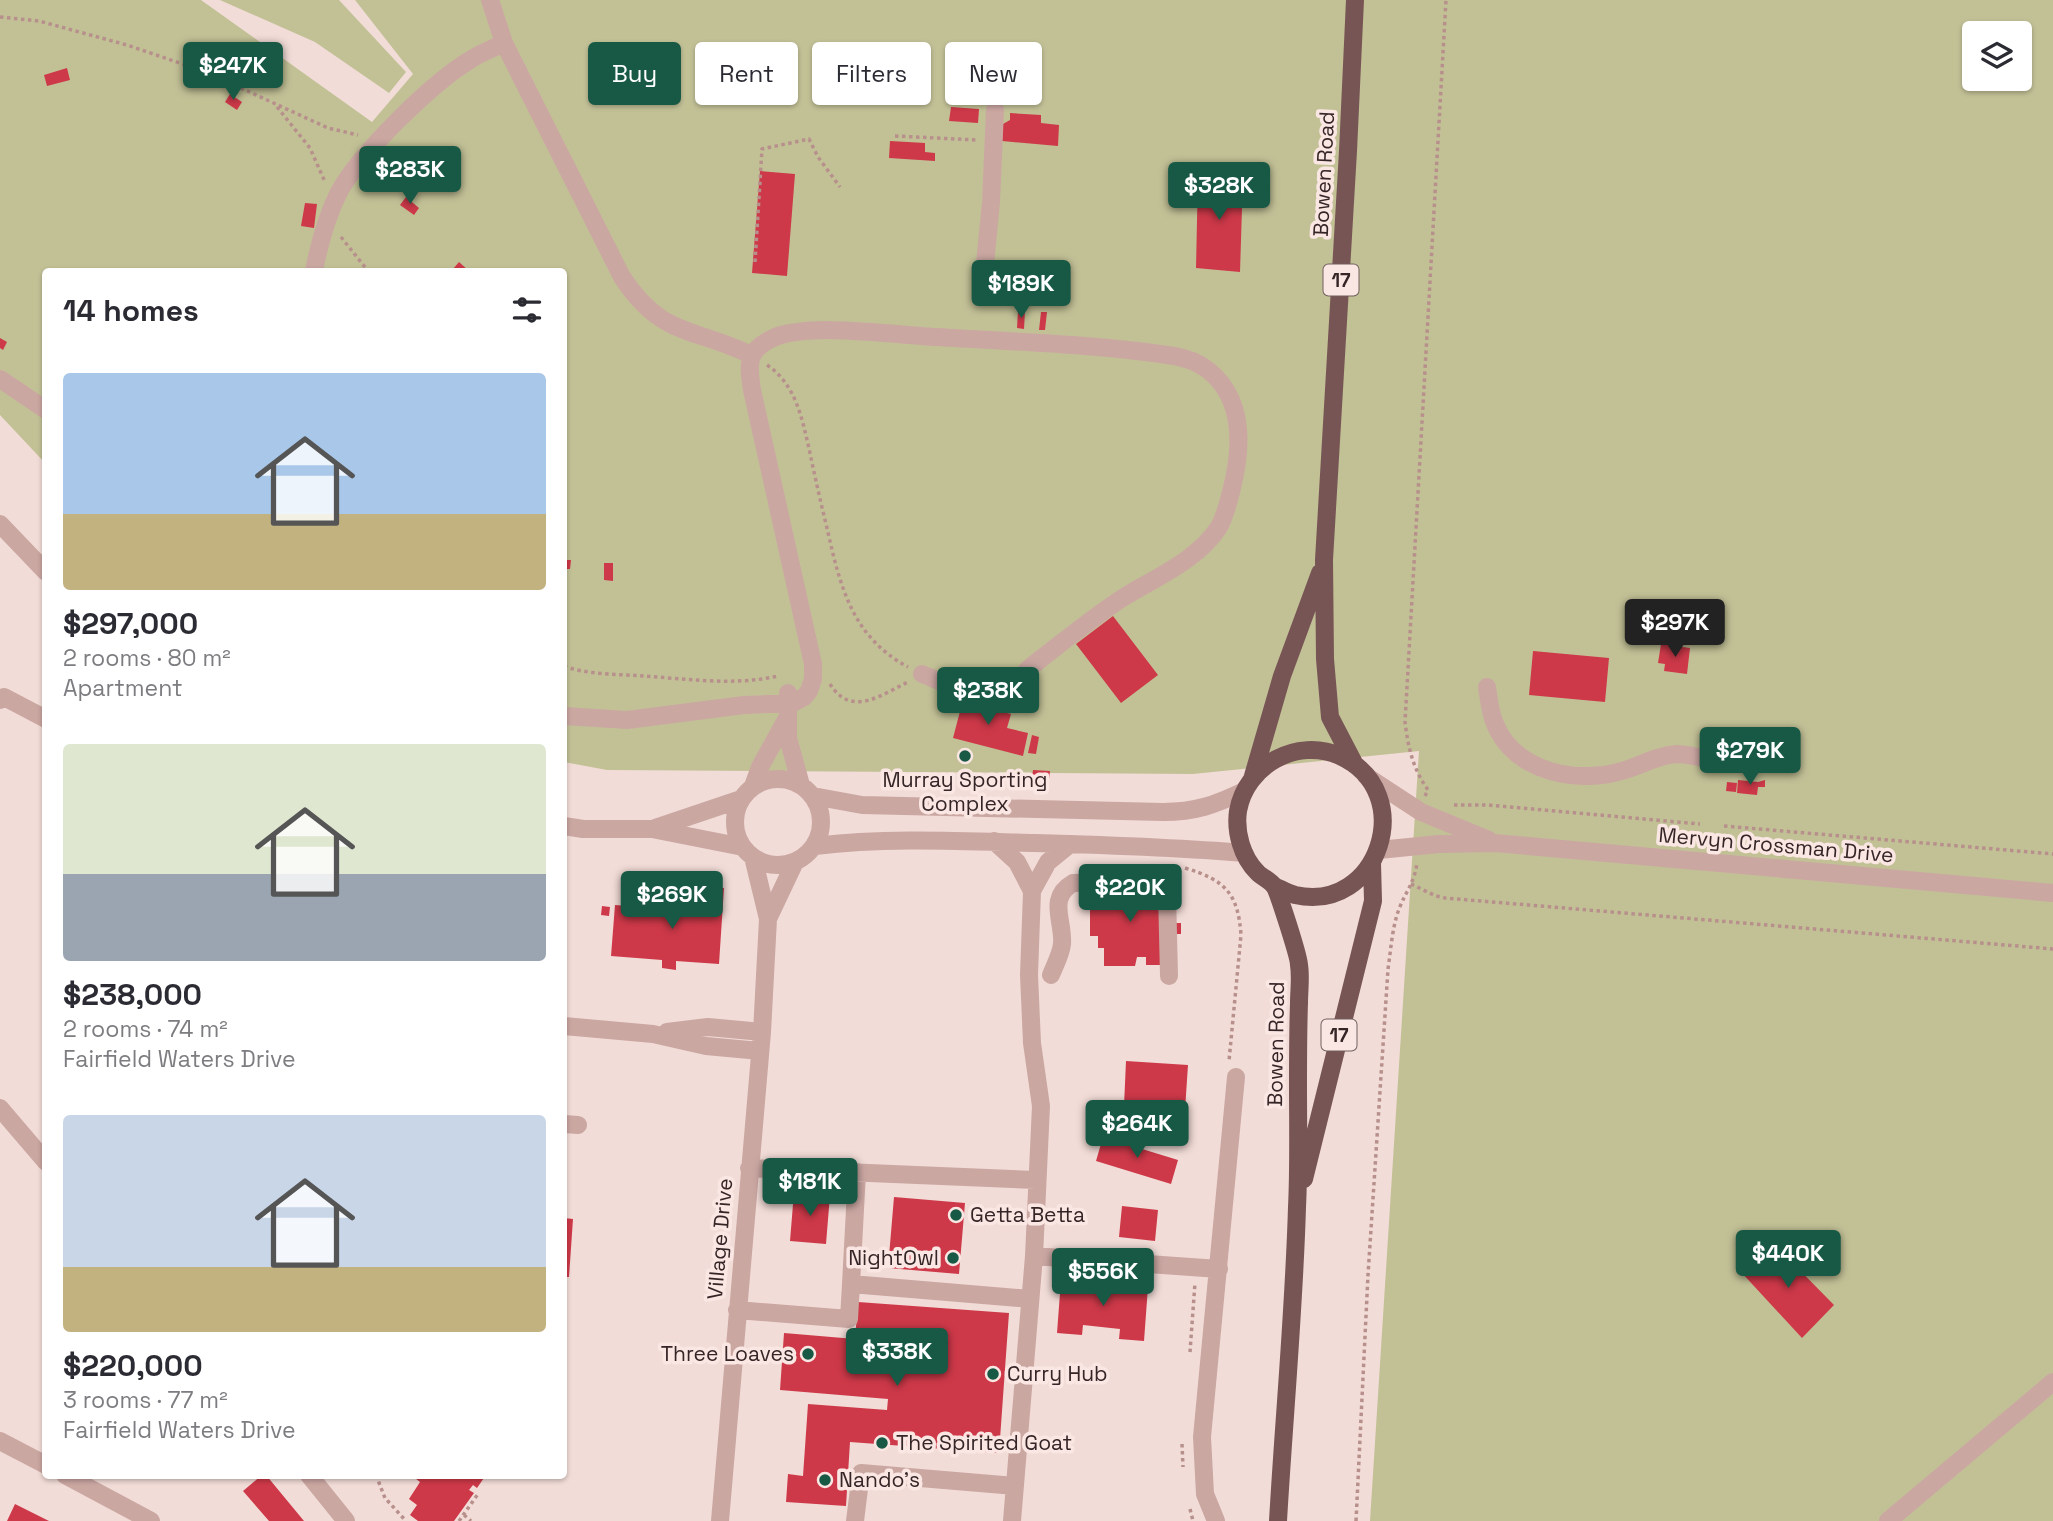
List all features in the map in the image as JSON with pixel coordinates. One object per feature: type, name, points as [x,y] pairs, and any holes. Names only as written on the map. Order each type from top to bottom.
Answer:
[{"type":"main road","name":"Bowen Road","points":[[1297,1207],[1373,901],[1375,857],[1383,831],[1383,811],[1377,792],[1330,717],[1325,659],[1324,560],[1355,0]]},
{"type":"main road","name":"Bowen Road","points":[[1324,560],[1282,676],[1238,812],[1238,833],[1244,853],[1256,872],[1274,886],[1295,895],[1317,896],[1338,891],[1357,880],[1375,857]]},
{"type":"main road","points":[[1248,785],[1266,765],[1283,755],[1301,750],[1329,753],[1361,770]]},
{"type":"main road","name":"Bowen Road","points":[[1274,886],[1300,963],[1297,1207],[1278,1521]]},
{"type":"street","points":[[490,0],[504,43],[622,277],[634,295],[648,310],[673,326],[751,355]]},
{"type":"street","points":[[315,268],[339,192],[386,132],[439,82],[470,60],[504,43]]},
{"type":"street","points":[[985,264],[995,110]]},
{"type":"street","points":[[567,716],[627,720],[744,705],[788,705],[800,700],[811,687],[813,669],[752,390],[749,364],[751,355],[774,338],[816,330],[1068,346],[1187,359],[1208,370],[1230,397],[1238,427],[1238,466],[1223,518],[1203,546],[1119,600],[1028,669],[1008,696],[987,697],[922,674]]},
{"type":"street","points":[[0,379],[42,407]]},
{"type":"street","points":[[0,524],[42,568]]},
{"type":"street","points":[[1488,687],[1494,723],[1502,738],[1514,754],[1544,769],[1572,775],[1603,776],[1678,754],[1719,762]]},
{"type":"street","points":[[0,700],[4,697],[42,717]]},
{"type":"street","points":[[567,826],[652,829],[748,852],[766,863],[780,865],[795,862],[814,846],[822,821],[819,807],[807,790],[788,738],[788,705]]},
{"type":"street","points":[[748,852],[737,835],[735,823],[788,705]]},
{"type":"street","name":"Mervyn Crossman Drive","points":[[1361,770],[1422,812],[1495,843]]},
{"type":"street","points":[[652,829],[747,792],[765,780],[777,778],[807,790],[862,805],[1163,812],[1189,812],[1216,804],[1248,785]]},
{"type":"street","points":[[814,846],[855,841],[994,841],[1172,847],[1244,853]]},
{"type":"street","points":[[994,841],[1017,862],[1031,891],[1029,989],[1032,1043],[1041,1106],[1034,1256],[1012,1521]]},
{"type":"street","name":"Mervyn Crossman Drive","points":[[1375,857],[1418,846],[1495,843],[2053,893]]},
{"type":"street","points":[[1031,891],[1048,862],[1070,844]]},
{"type":"street","name":"Village Drive","points":[[724,1520],[737,1310],[762,1032],[768,919],[748,852]]},
{"type":"street","name":"Village Drive","points":[[768,919],[795,862]]},
{"type":"street","points":[[1051,975],[1062,948],[1058,913],[1063,889],[1073,883],[1150,881],[1162,884],[1167,892],[1169,976]]},
{"type":"street","points":[[567,1026],[653,1034],[706,1046],[760,1051]]},
{"type":"street","points":[[653,1034],[708,1027],[762,1032]]},
{"type":"street","points":[[1216,1521],[1205,1494],[1202,1437],[1219,1269],[1233,1071]]},
{"type":"street","points":[[0,1108],[42,1157]]},
{"type":"street","points":[[749,1168],[1036,1180]]},
{"type":"street","points":[[737,1310],[849,1319],[858,1172]]},
{"type":"street","points":[[1034,1256],[1219,1269]]},
{"type":"street","points":[[851,1284],[1030,1298]]},
{"type":"street","points":[[1888,1521],[2053,1382]]},
{"type":"street","points":[[0,1441],[42,1463]]},
{"type":"street","points":[[855,1521],[862,1473],[1015,1486]]},
{"type":"street","points":[[72,1479],[151,1521]]},
{"type":"street","points":[[312,1479],[346,1521]]},
{"type":"path","points":[[1436,798],[1428,790],[1414,765],[1408,747],[1405,722],[1446,0]]},
{"type":"path","points":[[0,17],[40,21],[127,45],[206,72],[328,128],[351,134],[386,132]]},
{"type":"path","points":[[274,104],[302,135],[318,161],[324,176],[329,217],[366,268]]},
{"type":"path","points":[[895,136],[993,141]]},
{"type":"path","points":[[755,262],[762,149],[809,139],[818,157],[841,187]]},
{"type":"path","points":[[751,355],[777,372],[790,389],[803,423],[837,573],[855,617],[881,649],[894,660],[922,674]]},
{"type":"path","points":[[567,667],[599,673],[735,681],[764,680],[785,675]]},
{"type":"path","points":[[813,669],[821,670],[843,699],[856,703],[884,694],[922,674]]},
{"type":"path","points":[[1422,812],[1423,798],[1428,790]]},
{"type":"path","points":[[1445,803],[1700,824]]},
{"type":"path","points":[[1724,826],[2053,854]]},
{"type":"path","points":[[1356,1521],[1368,1275],[1388,969],[1394,926],[1400,907],[1415,878],[1418,846]]},
{"type":"path","points":[[1182,867],[1206,874],[1219,883],[1231,893],[1238,910],[1241,935],[1233,1071]]},
{"type":"path","points":[[1411,884],[1446,898],[2053,949]]},
{"type":"path","points":[[1189,1359],[1196,1266]]},
{"type":"path","points":[[1183,1438],[1185,1478]]},
{"type":"path","points":[[378,1479],[385,1498],[406,1521]]},
{"type":"path","points":[[459,1521],[478,1494]]},
{"type":"path","points":[[1188,1501],[1193,1521]]},
{"type":"path","points":[[464,1515],[471,1521]]},
{"type":"green space","name":"Murray Sporting Complex","points":[[0,0],[201,0],[372,122],[413,74],[355,0],[2053,0],[2053,1521],[1370,1521],[1419,751],[1193,774],[607,770],[567,763],[567,268],[42,268],[42,460],[0,415]]},
{"type":"green space","points":[[220,0],[339,0],[406,72],[389,93],[315,42]]},
{"type":"building","points":[[67,68],[70,80],[47,86],[44,75]]},
{"type":"building","points":[[230,94],[242,102],[237,110],[225,102]]},
{"type":"building","points":[[951,107],[979,109],[978,123],[949,121]]},
{"type":"building","points":[[1010,113],[1041,115],[1041,123],[1059,125],[1058,146],[1002,141],[1003,124],[1010,120]]},
{"type":"building","points":[[890,141],[925,143],[925,152],[935,153],[935,161],[889,158]]},
{"type":"building","points":[[760,171],[795,174],[787,276],[752,273]]},
{"type":"building","points":[[1198,174],[1243,176],[1240,272],[1196,268]]},
{"type":"building","points":[[406,197],[419,208],[414,215],[400,205]]},
{"type":"building","points":[[305,203],[317,204],[314,228],[301,226]]},
{"type":"building","points":[[459,262],[466,268],[454,268]]},
{"type":"building","points":[[1018,311],[1025,311],[1024,329],[1017,328]]},
{"type":"building","points":[[1041,312],[1047,312],[1045,330],[1039,330]]},
{"type":"building","points":[[0,338],[7,342],[3,350],[0,348]]},
{"type":"building","points":[[567,560],[571,560],[570,569],[567,569]]},
{"type":"building","points":[[604,563],[613,563],[613,581],[604,580]]},
{"type":"building","points":[[1113,616],[1158,675],[1121,703],[1076,644]]},
{"type":"building","points":[[1661,644],[1690,648],[1687,674],[1664,671],[1665,664],[1658,663]]},
{"type":"building","points":[[1533,651],[1609,658],[1605,702],[1529,695]]},
{"type":"building","points":[[964,696],[1001,705],[999,711],[1011,714],[1007,728],[1028,733],[1023,756],[953,738]]},
{"type":"building","points":[[1032,735],[1039,737],[1036,754],[1028,753]]},
{"type":"building","points":[[1033,770],[1050,771],[1049,779],[1032,777]]},
{"type":"building","points":[[1738,780],[1765,780],[1765,787],[1758,787],[1757,795],[1737,793]]},
{"type":"building","points":[[1727,782],[1737,783],[1736,792],[1726,791]]},
{"type":"building","points":[[1117,877],[1160,888],[1161,923],[1181,923],[1181,934],[1163,934],[1163,965],[1146,965],[1146,957],[1137,957],[1135,966],[1104,966],[1104,948],[1098,948],[1098,936],[1090,936],[1090,892],[1117,892]]},
{"type":"building","points":[[694,886],[724,888],[719,964],[676,961],[676,970],[662,968],[662,960],[611,956],[615,905],[692,911]]},
{"type":"building","points":[[602,906],[610,907],[609,916],[601,915]]},
{"type":"building","points":[[1126,1061],[1188,1065],[1185,1110],[1124,1106]]},
{"type":"building","points":[[1103,1137],[1178,1160],[1171,1184],[1096,1161]]},
{"type":"building","points":[[794,1192],[830,1195],[826,1244],[790,1241]]},
{"type":"building","points":[[894,1197],[965,1203],[959,1274],[888,1268]]},
{"type":"building","points":[[1122,1206],[1158,1210],[1155,1241],[1119,1237]]},
{"type":"building","points":[[567,1218],[573,1219],[567,1277]]},
{"type":"building","points":[[1772,1242],[1834,1305],[1802,1338],[1741,1272]]},
{"type":"building","points":[[1061,1280],[1148,1287],[1144,1341],[1119,1339],[1120,1329],[1083,1325],[1082,1335],[1057,1333]]},
{"type":"building","points":[[858,1302],[1009,1313],[999,1453],[850,1442],[846,1506],[786,1502],[788,1474],[803,1476],[808,1404],[887,1410],[888,1399],[780,1390],[784,1333],[855,1339]]},
{"type":"building","points":[[257,1479],[269,1479],[304,1521],[269,1521],[243,1491]]},
{"type":"building","points":[[416,1479],[483,1479],[477,1488],[473,1485],[469,1490],[474,1493],[454,1521],[418,1521],[410,1515],[417,1505],[409,1499],[420,1482]]},
{"type":"building","points":[[15,1504],[49,1521],[7,1521]]},
{"type":"place","name":"Murray Sporting Complex","points":[[965,756]]},
{"type":"place","name":"Getta Betta","points":[[956,1215]]},
{"type":"place","name":"NightOwl","points":[[953,1258]]},
{"type":"place","name":"Three Loaves","points":[[808,1354]]},
{"type":"place","name":"Curry Hub","points":[[993,1374]]},
{"type":"place","name":"The Spirited Goat","points":[[882,1443]]},
{"type":"place","name":"Nando's","points":[[825,1480]]}]
